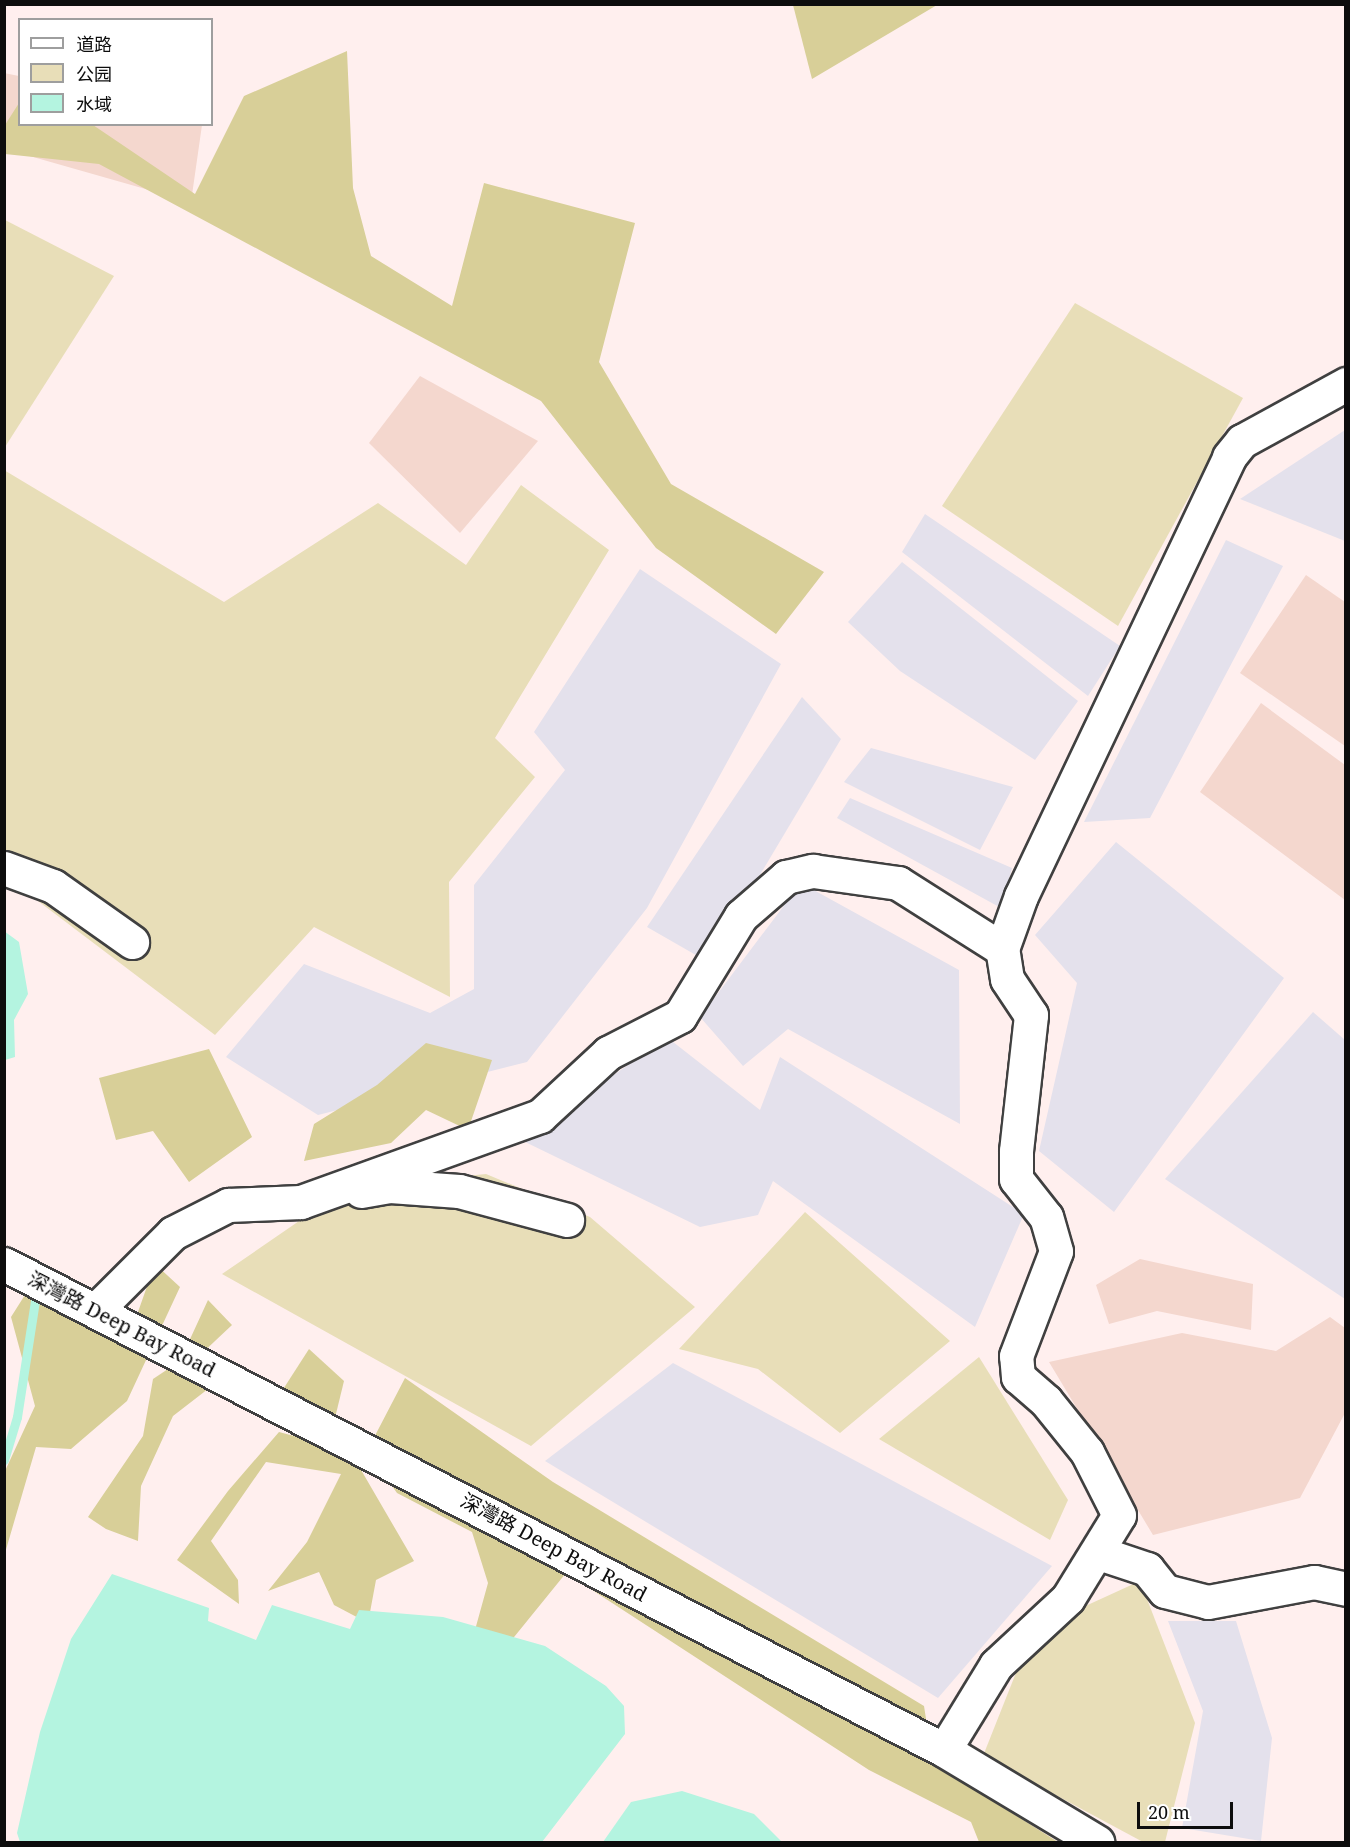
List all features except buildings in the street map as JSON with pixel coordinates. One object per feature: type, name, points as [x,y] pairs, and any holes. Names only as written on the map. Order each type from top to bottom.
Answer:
[{"type":"street","points":[[944,1750],[996,1665],[1068,1598],[1119,1515],[1087,1452],[1046,1401],[1018,1377],[1016,1356],[1056,1251],[1046,1217],[1016,1179],[1031,1015],[1007,980],[1002,949],[1021,896],[1228,457],[1242,441],[1346,384]]},
{"type":"street","points":[[4,868],[53,886],[132,942]]},
{"type":"street","points":[[301,1202],[540,1116],[608,1053],[680,1016],[741,916],[786,877],[813,871],[898,883],[1002,949]]},
{"type":"street","points":[[97,1309],[173,1233],[228,1205],[301,1202],[390,1186],[459,1191],[567,1220]]},
{"type":"street","name":"深灣路 Deep Bay Road","points":[[4,1264],[97,1309],[944,1750],[1097,1842]]},
{"type":"street","points":[[1098,1552],[1147,1569],[1165,1591],[1208,1602],[1314,1582],[1346,1589]]},
{"type":"shaded area","points":[[793,4],[937,5],[812,79]]},
{"type":"shaded area","points":[[347,51],[353,188],[371,256],[452,306],[484,183],[635,223],[599,362],[671,484],[824,572],[776,634],[656,548],[541,401],[99,164],[5,154],[5,125],[18,105],[18,126],[94,126],[195,194],[244,96]]},
{"type":"shaded area","points":[[4,73],[18,76],[18,126],[202,126],[191,202],[5,149]]},
{"type":"shaded area","points":[[420,376],[538,441],[460,533],[369,443]]},
{"type":"shaded area","points":[[1345,430],[1345,541],[1240,499]]},
{"type":"shaded area","points":[[925,514],[1120,646],[1088,696],[902,552]]},
{"type":"shaded area","points":[[1226,540],[1283,566],[1150,818],[1084,822]]},
{"type":"shaded area","points":[[902,562],[1078,701],[1035,760],[900,671],[848,622]]},
{"type":"shaded area","points":[[640,569],[781,664],[647,908],[527,1062],[318,1115],[226,1057],[304,964],[430,1013],[474,989],[474,885],[565,770],[534,732]]},
{"type":"shaded area","points":[[1306,575],[1345,602],[1345,746],[1240,673]]},
{"type":"shaded area","points":[[802,697],[841,739],[708,962],[647,927]]},
{"type":"shaded area","points":[[1261,703],[1345,765],[1345,900],[1200,792]]},
{"type":"shaded area","points":[[871,748],[1013,787],[980,850],[844,782]]},
{"type":"shaded area","points":[[850,798],[1012,868],[1001,908],[837,818]]},
{"type":"shaded area","points":[[1116,842],[1284,978],[1114,1212],[1039,1151],[1077,983],[1035,935]]},
{"type":"shaded area","points":[[801,883],[959,970],[960,1124],[788,1029],[743,1066],[700,1017]]},
{"type":"shaded area","points":[[1313,1012],[1345,1040],[1345,1299],[1165,1179]]},
{"type":"shaded area","points":[[668,1038],[760,1110],[780,1057],[1024,1214],[975,1327],[773,1181],[758,1215],[700,1227],[519,1139]]},
{"type":"shaded area","points":[[426,1043],[492,1060],[468,1130],[426,1110],[391,1143],[304,1161],[314,1124],[377,1085]]},
{"type":"shaded area","points":[[209,1049],[252,1137],[189,1182],[153,1131],[116,1140],[99,1078]]},
{"type":"shaded area","points":[[1140,1259],[1253,1284],[1251,1330],[1157,1311],[1109,1324],[1096,1285]]},
{"type":"shaded area","points":[[155,1264],[180,1287],[127,1401],[71,1449],[36,1447],[5,1553],[5,1471],[35,1406],[11,1317],[30,1287],[133,1326]]},
{"type":"shaded area","points":[[208,1300],[232,1325],[198,1357],[217,1382],[173,1416],[141,1486],[138,1541],[106,1529],[88,1517],[143,1436],[153,1379],[180,1361]]},
{"type":"shaded area","points":[[1330,1317],[1345,1328],[1345,1413],[1300,1498],[1153,1535],[1049,1362],[1182,1333],[1276,1351]]},
{"type":"shaded area","points":[[309,1349],[344,1381],[334,1422],[271,1408]]},
{"type":"shaded area","points":[[673,1363],[1052,1566],[938,1698],[545,1461]]},
{"type":"shaded area","points":[[405,1378],[553,1482],[924,1706],[933,1763],[1058,1842],[979,1842],[971,1822],[869,1770],[566,1573],[501,1653],[470,1648],[488,1583],[472,1532],[397,1493],[367,1451]]},
{"type":"shaded area","points":[[279,1432],[350,1451],[414,1561],[376,1580],[368,1623],[334,1605],[319,1572],[268,1591],[307,1542],[341,1474],[266,1462],[211,1541],[238,1580],[239,1604],[177,1560],[228,1491]]},
{"type":"shaded area","points":[[1168,1621],[1236,1621],[1272,1738],[1261,1841],[1182,1828],[1203,1711]]},
{"type":"green space","points":[[5,220],[114,276],[5,447]]},
{"type":"green space","points":[[1075,303],[1243,398],[1118,626],[942,506]]},
{"type":"green space","points":[[4,470],[224,602],[378,503],[466,565],[521,485],[609,550],[495,738],[535,777],[449,882],[450,997],[314,927],[215,1035],[5,876]]},
{"type":"green space","points":[[486,1174],[590,1217],[695,1307],[531,1446],[222,1274],[302,1219],[336,1189]]},
{"type":"green space","points":[[805,1212],[950,1341],[840,1433],[758,1369],[679,1349]]},
{"type":"green space","points":[[979,1357],[1068,1500],[1050,1540],[879,1439]]},
{"type":"green space","points":[[1140,1581],[1195,1723],[1165,1842],[1143,1842],[983,1756],[1033,1630]]},
{"type":"water","points":[[4,931],[19,942],[28,994],[14,1020],[15,1057],[5,1060]]},
{"type":"water","points":[[112,1574],[209,1608],[208,1621],[256,1640],[272,1605],[350,1629],[359,1610],[443,1617],[545,1646],[606,1686],[624,1706],[625,1734],[542,1842],[20,1842],[17,1833],[40,1732],[71,1639]]},
{"type":"water","points":[[682,1791],[754,1814],[782,1842],[603,1842],[631,1802]]},
{"type":"waterway","points":[[4,1460],[17,1417],[35,1301]]}]
